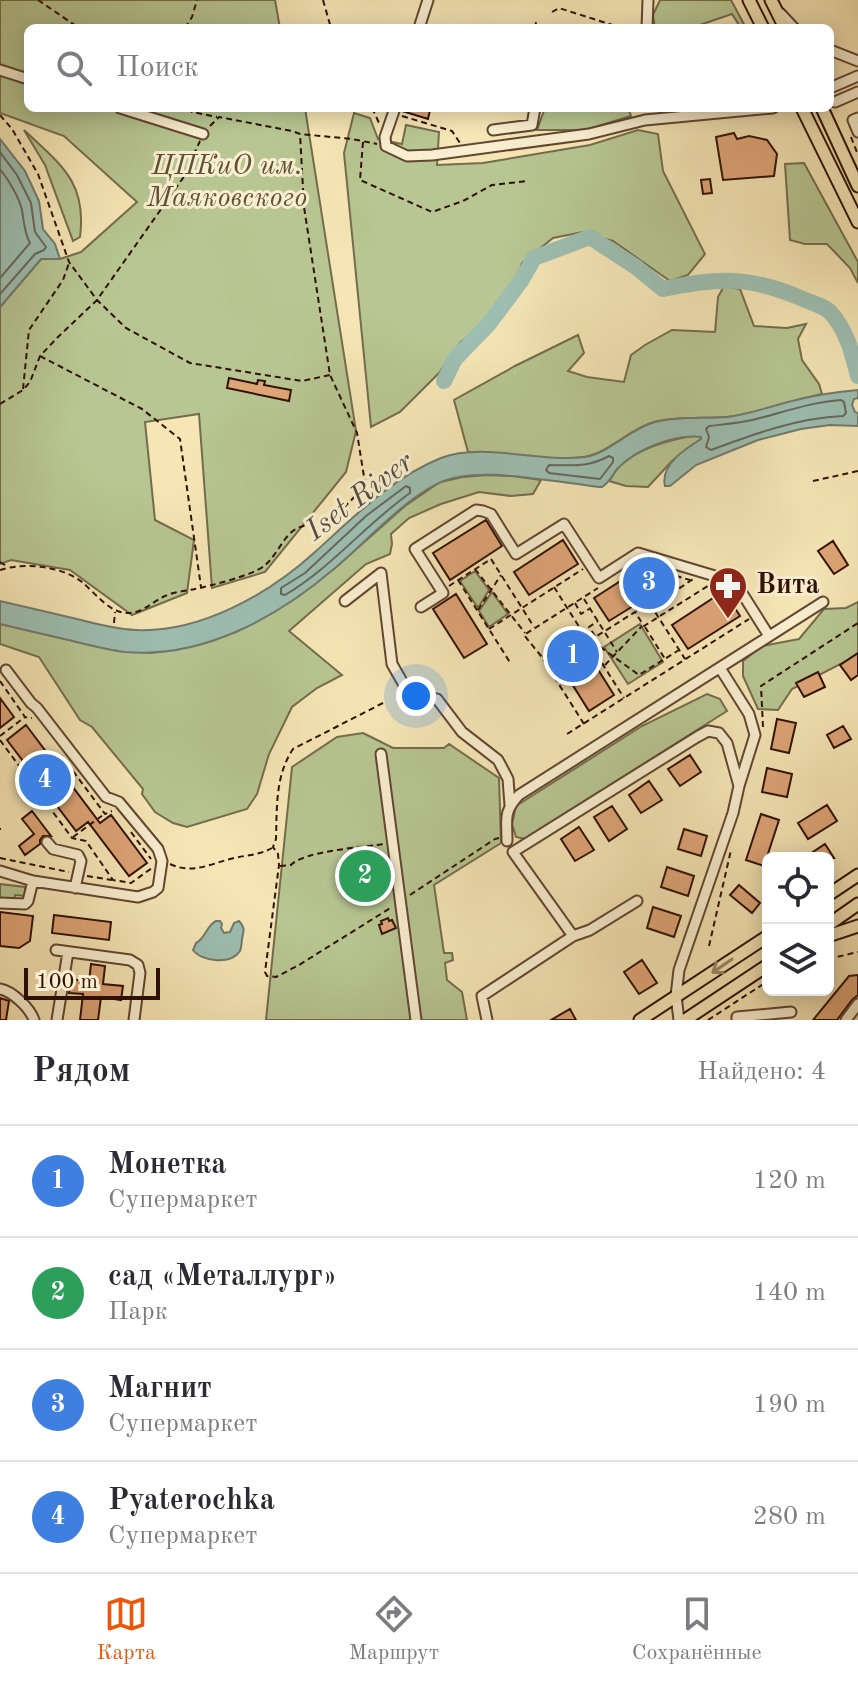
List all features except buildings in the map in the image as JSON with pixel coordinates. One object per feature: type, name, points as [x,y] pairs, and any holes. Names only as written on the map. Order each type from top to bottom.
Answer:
[{"type":"main road","points":[[749,0],[761,24]]},
{"type":"main road","points":[[772,3],[783,24]]},
{"type":"main road","points":[[804,112],[858,222]]},
{"type":"main road","points":[[824,112],[858,186]]},
{"type":"main road","points":[[834,891],[858,874]]},
{"type":"main road","points":[[829,924],[858,904]]},
{"type":"main road","points":[[834,934],[858,926]]},
{"type":"main road","points":[[640,1020],[762,940]]},
{"type":"main road","points":[[685,1020],[762,969]]},
{"type":"street","points":[[420,24],[428,0]]},
{"type":"street","points":[[647,24],[648,0]]},
{"type":"street","points":[[772,3],[790,24]]},
{"type":"street","points":[[834,52],[858,61]]},
{"type":"street","points":[[0,70],[24,78]]},
{"type":"street","points":[[834,86],[858,76]]},
{"type":"street","points":[[834,102],[858,92]]},
{"type":"street","points":[[133,112],[203,134]]},
{"type":"street","points":[[394,112],[386,141],[407,156],[589,134],[645,120],[715,112]]},
{"type":"street","points":[[493,130],[532,125],[534,112]]},
{"type":"street","points":[[858,118],[853,120],[858,132]]},
{"type":"street","points":[[507,128],[511,143]]},
{"type":"street","points":[[421,607],[443,593],[415,549],[476,510],[491,514],[516,554],[564,524],[599,578],[638,553],[735,582],[769,636]]},
{"type":"street","points":[[345,601],[381,573],[392,664],[408,692],[437,699],[462,732],[498,760],[508,779],[510,805],[507,841]]},
{"type":"street","points":[[510,805],[519,795],[823,602]]},
{"type":"street","points":[[679,1020],[676,996],[679,970],[733,813],[755,735],[749,714],[720,668]]},
{"type":"street","points":[[0,871],[33,881],[138,897],[158,888],[158,849],[119,802],[106,797],[6,670]]},
{"type":"street","points":[[573,936],[513,852],[708,731],[719,733],[727,743],[739,786]]},
{"type":"street","points":[[381,754],[416,1020]]},
{"type":"street","points":[[47,842],[53,849],[78,855],[81,861],[75,888]]},
{"type":"street","points":[[0,903],[25,904],[33,881]]},
{"type":"street","points":[[487,1020],[482,996],[573,936],[590,930],[637,901]]},
{"type":"street","points":[[56,950],[130,960],[138,965],[140,973],[134,1020]]},
{"type":"street","points":[[57,1020],[68,952]]},
{"type":"street","points":[[0,989],[7,990],[32,1013],[34,1020]]},
{"type":"street","points":[[846,1020],[858,1004]]},
{"type":"street","points":[[737,1020],[737,1017],[791,1012]]},
{"type":"path","points":[[38,0],[73,24]]},
{"type":"path","points":[[188,24],[197,0]]},
{"type":"path","points":[[323,0],[330,24]]},
{"type":"path","points":[[552,12],[559,8],[611,24]]},
{"type":"path","points":[[192,112],[300,134],[386,141],[374,112]]},
{"type":"path","points":[[397,112],[452,131],[467,150]]},
{"type":"path","points":[[0,115],[12,129],[38,174],[69,262],[97,300],[126,328],[190,363],[302,381],[330,375]]},
{"type":"path","points":[[0,404],[23,390],[30,382],[40,356],[97,300],[183,178],[203,134],[219,117]]},
{"type":"path","points":[[0,570],[28,566],[63,571],[79,580],[115,610],[135,612],[166,595],[233,579],[264,566],[295,529],[323,521],[352,501],[365,483],[357,433],[330,375],[304,207],[300,134]]},
{"type":"path","points":[[363,141],[360,180],[432,212],[463,201],[492,185],[528,181]]},
{"type":"path","points":[[23,390],[29,330],[63,280],[69,262]]},
{"type":"path","points":[[40,356],[142,409],[180,439],[201,588]]},
{"type":"path","points":[[813,481],[858,471]]},
{"type":"path","points":[[649,556],[671,594],[692,581],[698,570]]},
{"type":"path","points":[[441,591],[491,559],[535,628]]},
{"type":"path","points":[[0,562],[9,567]]},
{"type":"path","points":[[489,629],[590,564]]},
{"type":"path","points":[[475,569],[526,634],[584,724]]},
{"type":"path","points":[[663,582],[666,573],[692,581]]},
{"type":"path","points":[[478,611],[501,575]]},
{"type":"path","points":[[604,665],[644,626],[721,578]]},
{"type":"path","points":[[458,580],[511,664]]},
{"type":"path","points":[[554,587],[624,698]]},
{"type":"path","points":[[526,634],[597,589]]},
{"type":"path","points":[[590,641],[669,591]]},
{"type":"path","points":[[583,597],[617,652]]},
{"type":"path","points":[[574,603],[581,614],[590,608]]},
{"type":"path","points":[[649,603],[685,659]]},
{"type":"path","points":[[114,623],[115,610]]},
{"type":"path","points":[[635,612],[665,659]]},
{"type":"path","points":[[567,734],[756,615]]},
{"type":"path","points":[[596,637],[589,627],[598,621]]},
{"type":"path","points":[[763,728],[761,686],[858,623]]},
{"type":"path","points":[[542,658],[583,632]]},
{"type":"path","points":[[590,641],[639,675],[679,650]]},
{"type":"path","points":[[0,858],[131,883],[152,869],[158,861],[179,868],[203,868],[232,858],[263,853],[273,847],[276,839],[280,775],[293,749],[383,703]]},
{"type":"path","points":[[25,717],[0,738],[72,838],[86,841],[113,880]]},
{"type":"path","points":[[72,838],[105,814]]},
{"type":"path","points":[[273,847],[278,854],[279,865],[265,972],[271,978],[299,965],[495,839],[507,841]]},
{"type":"path","points":[[709,946],[733,841]]},
{"type":"path","points":[[279,865],[291,865],[297,859],[313,855],[392,843]]},
{"type":"path","points":[[834,958],[858,952]]},
{"type":"path","points":[[710,1019],[762,985]]},
{"type":"green space","name":"ЦПКиО им. Маяковского","points":[[0,0],[275,0],[279,24],[24,24],[24,112],[306,112],[356,431],[346,472],[265,572],[212,588],[199,414],[145,422],[155,520],[194,540],[187,593],[132,615],[70,570],[11,560],[0,564],[0,307],[41,259],[60,259],[81,252],[137,202],[64,136],[0,113]]},
{"type":"green space","points":[[660,0],[731,0],[744,24],[738,24],[732,14],[703,24],[654,24],[653,15]]},
{"type":"green space","points":[[544,112],[630,112],[631,116],[585,130],[537,130]]},
{"type":"green space","points":[[354,113],[370,118],[378,139],[402,144],[406,125],[439,132],[437,165],[483,163],[590,145],[638,130],[658,134],[663,171],[705,254],[688,275],[670,281],[613,241],[583,232],[553,238],[522,263],[513,296],[461,342],[439,373],[400,412],[371,427],[344,153]]},
{"type":"green space","points":[[24,130],[60,165],[75,188],[81,218],[80,237],[73,241],[45,165]]},
{"type":"green space","points":[[804,163],[858,262],[858,283],[850,268],[827,244],[790,240],[785,164]]},
{"type":"green space","points":[[724,286],[740,289],[754,326],[787,328],[806,324],[798,339],[802,360],[819,384],[822,394],[739,415],[654,422],[602,451],[584,457],[468,452],[454,400],[578,335],[584,353],[568,371],[624,382],[631,355],[672,330],[715,332],[718,297]]},
{"type":"green space","points":[[698,435],[701,439],[672,461],[648,487],[609,481],[632,456],[665,442]]},
{"type":"green space","points":[[487,475],[541,480],[533,494],[511,496],[479,492],[409,518],[391,534],[390,554],[366,564],[289,631],[342,675],[317,688],[292,707],[269,754],[257,794],[247,809],[187,827],[155,812],[142,794],[143,789],[92,727],[80,720],[39,657],[0,644],[0,624],[108,649],[150,653],[236,632],[299,596],[405,506],[440,482]]},
{"type":"green space","points":[[475,571],[489,590],[478,608],[460,581]]},
{"type":"green space","points":[[492,592],[508,614],[489,627],[479,611]]},
{"type":"green space","points":[[858,602],[858,655],[792,689],[778,710],[758,709],[743,676],[743,661],[762,646],[799,639],[824,609],[846,608]]},
{"type":"green space","points":[[640,624],[663,662],[628,684],[604,647]]},
{"type":"green space","points":[[707,694],[720,699],[727,711],[525,839],[516,837],[512,824],[516,806],[642,726]]},
{"type":"green space","points":[[363,733],[393,748],[444,748],[449,744],[499,778],[501,843],[434,885],[444,953],[452,953],[453,960],[445,963],[447,980],[462,992],[467,1020],[266,1020],[292,767],[337,737]]},
{"type":"green space","points":[[0,884],[25,887],[25,896],[15,895],[14,901],[0,899]]},
{"type":"water","points":[[0,139],[25,171],[39,201],[43,229],[55,244],[60,259],[41,259],[0,307]]},
{"type":"water","points":[[858,390],[858,398],[852,405],[858,413],[858,426],[830,425],[801,429],[758,440],[696,465],[670,486],[665,486],[666,471],[681,453],[701,437],[668,440],[645,449],[618,468],[602,487],[489,475],[470,475],[439,483],[398,511],[335,568],[289,603],[238,631],[183,649],[125,652],[0,624],[0,601],[121,629],[160,629],[184,625],[232,608],[277,582],[389,487],[441,458],[475,452],[585,457],[655,422],[728,417],[808,397]]},
{"type":"water","points":[[216,921],[222,924],[224,933],[230,932],[234,923],[239,921],[244,931],[240,951],[224,960],[209,959],[193,950]]},
{"type":"waterway","points":[[444,381],[455,359],[488,325],[534,258],[590,237],[663,289],[701,282],[734,281],[784,291],[822,307],[841,327],[858,376]]},
{"type":"place","name":"Магнит","points":[[649,583]]},
{"type":"place","name":"Вита","points":[[728,620]]},
{"type":"place","name":"Монетка","points":[[573,656]]},
{"type":"place","name":"Pyaterochka","points":[[45,780]]},
{"type":"place","name":"сад «Металлург»","points":[[365,876]]},
{"type":"water label","name":"Iset River","points":[[360,497]]}]
